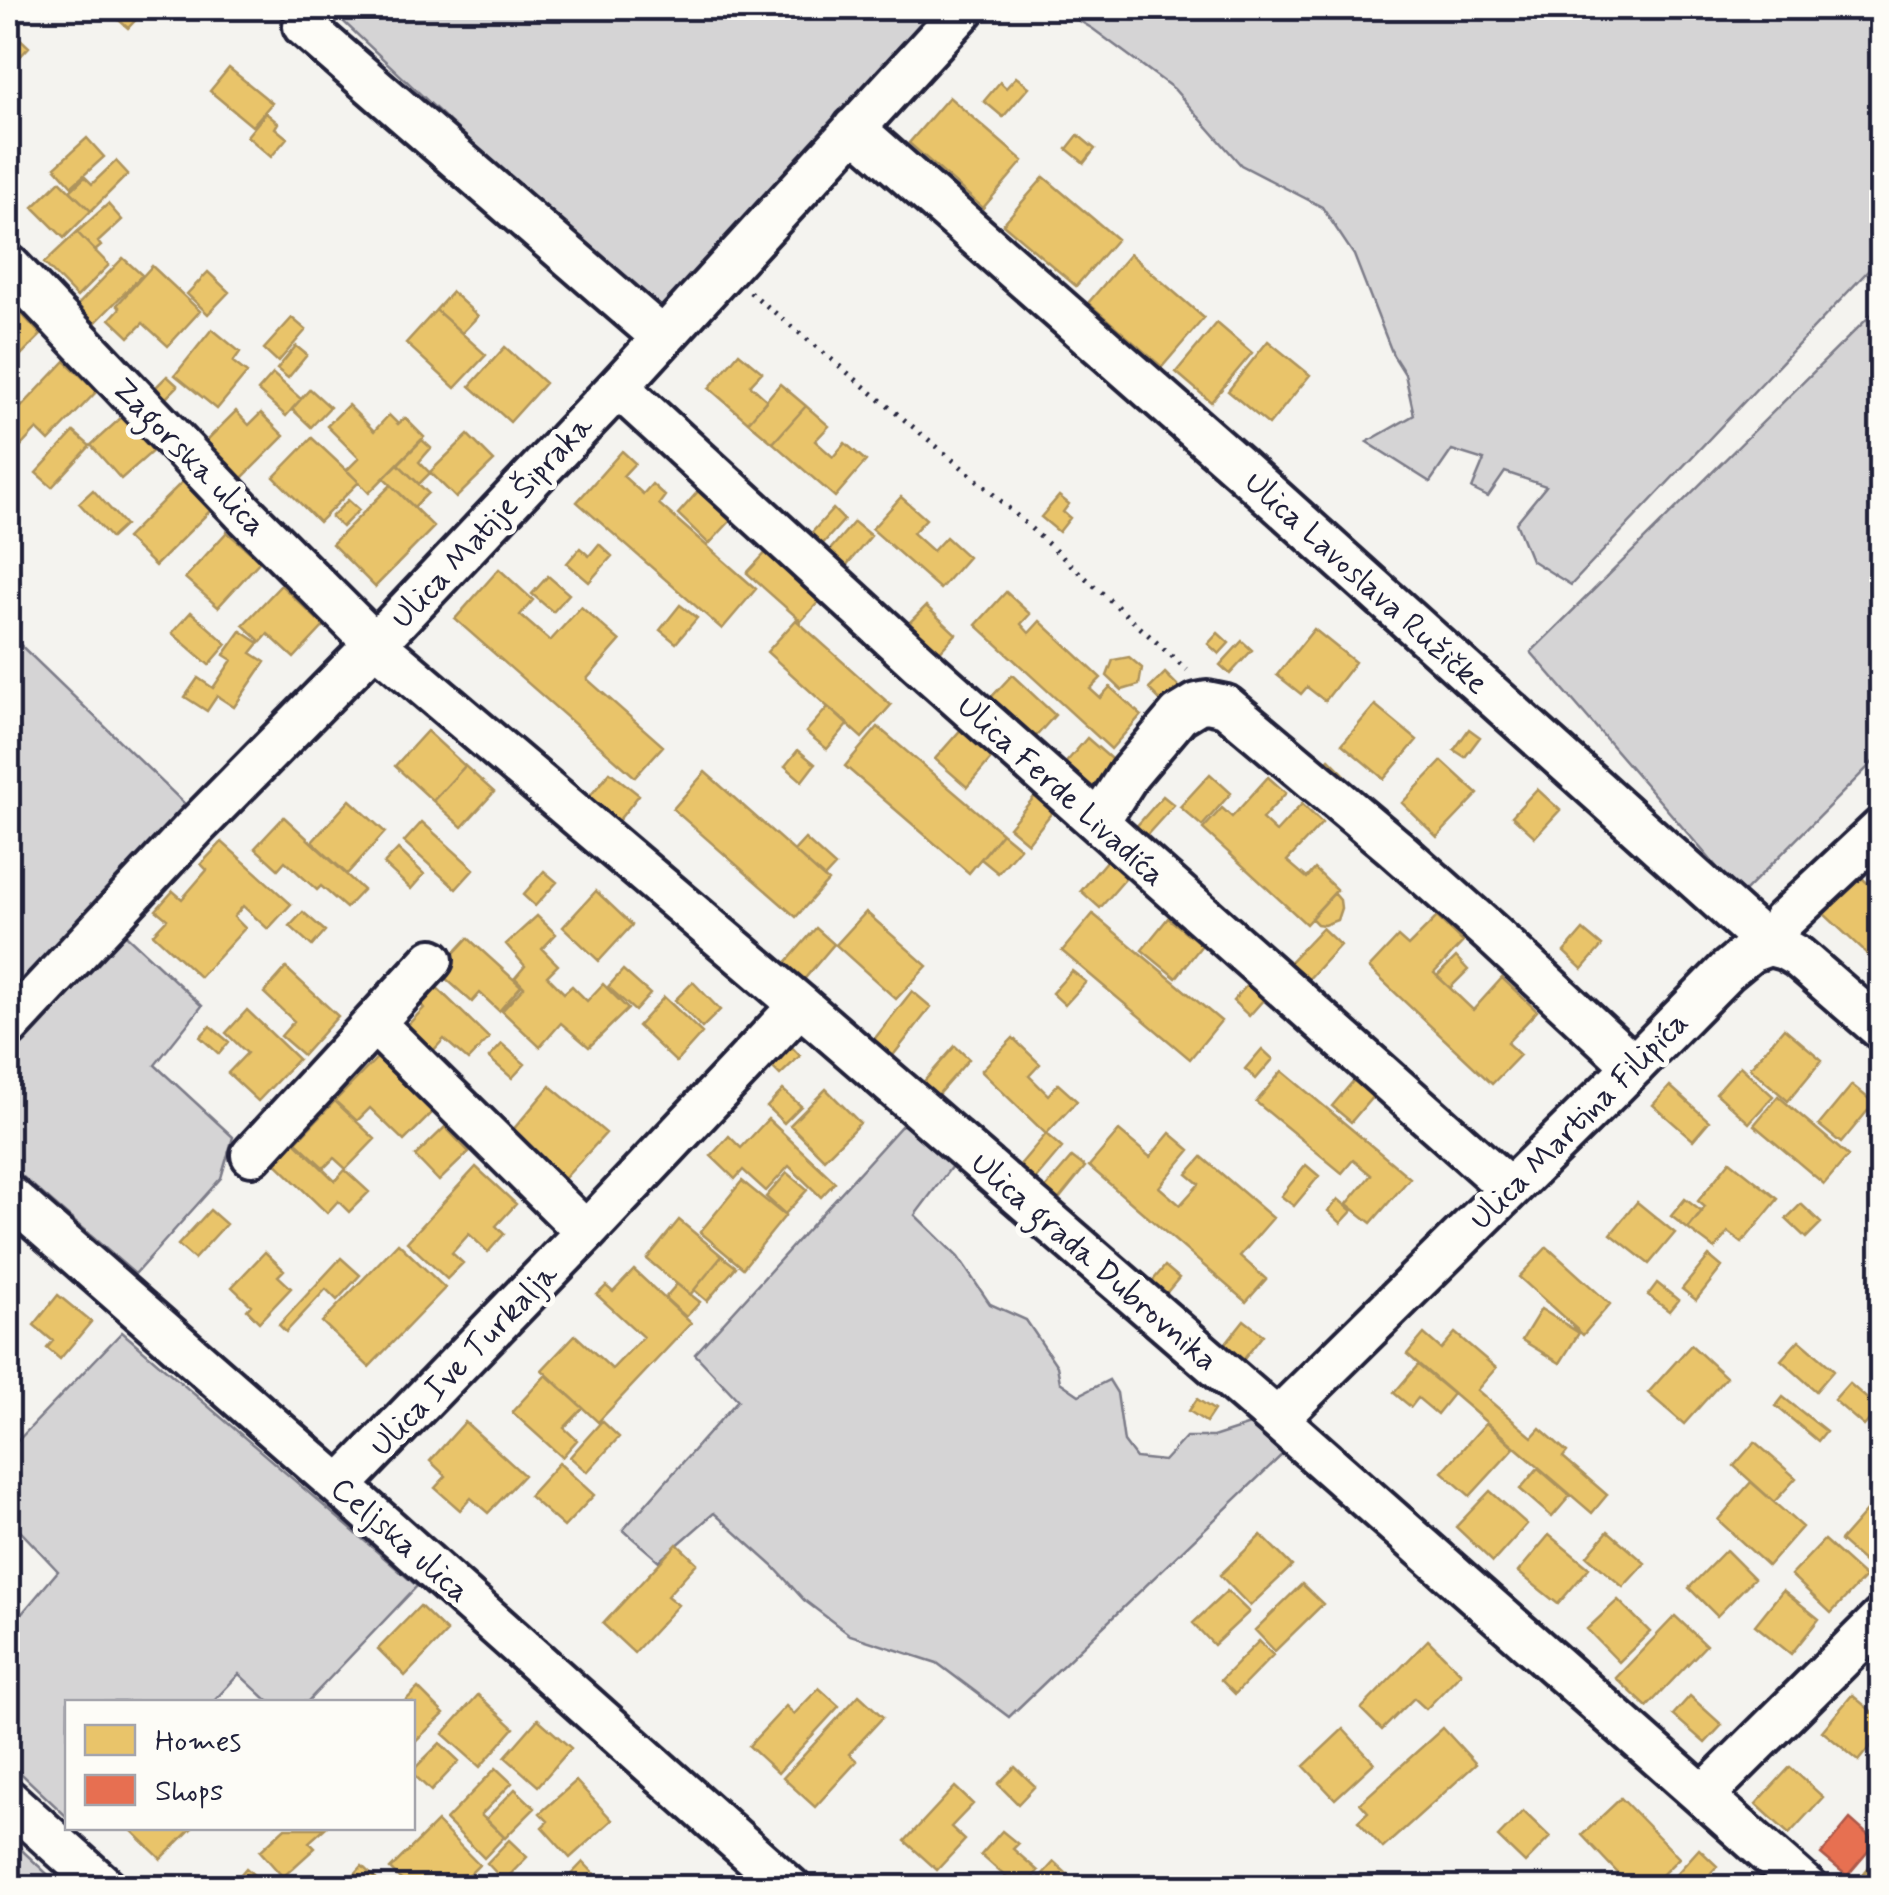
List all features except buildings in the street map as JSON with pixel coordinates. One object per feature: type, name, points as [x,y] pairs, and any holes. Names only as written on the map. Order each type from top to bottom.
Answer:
[{"type":"street","name":"Ulica Matije Šipraka","points":[[8,1027],[195,826],[375,644],[618,387],[965,8]]},
{"type":"street","points":[[304,26],[663,338]]},
{"type":"street","name":"Ulica Lavoslava Ružičke","points":[[854,128],[1244,471],[1769,945],[1798,957],[1882,1030]]},
{"type":"street","name":"Zagorska ulica","points":[[8,266],[242,512],[375,644]]},
{"type":"street","name":"Ulica Ferde Livadića","points":[[618,387],[918,662],[1509,1188]]},
{"type":"street","name":"Ulica grada Dubrovnika","points":[[375,644],[800,1005],[1277,1419],[1808,1888]]},
{"type":"street","points":[[1098,822],[1129,774],[1179,715],[1187,708],[1208,702],[1226,706],[1493,935],[1634,1066]]},
{"type":"street","name":"Ulica Martina Filipića","points":[[1277,1419],[1737,961],[1769,945],[1783,921],[1882,828]]},
{"type":"street","points":[[252,1156],[432,960]]},
{"type":"street","name":"Ulica Ive Turkalja","points":[[340,1486],[800,1005]]},
{"type":"street","points":[[376,1024],[586,1232]]},
{"type":"street","name":"Celjska ulica","points":[[8,1195],[790,1888]]},
{"type":"street","points":[[1702,1796],[1882,1618]]},
{"type":"street","points":[[8,1800],[106,1888]]},
{"type":"path","points":[[725,272],[982,484],[1184,667],[1208,702]]},
{"type":"shaded area","points":[[329,8],[948,8],[656,316]]},
{"type":"shaded area","points":[[1058,8],[1881,8],[1881,257],[1571,585],[1531,560],[1516,523],[1546,486],[1505,472],[1488,497],[1472,489],[1484,460],[1452,450],[1430,482],[1367,442],[1414,415],[1405,374],[1393,355],[1354,255],[1322,207],[1241,165],[1174,89]]},
{"type":"shaded area","points":[[1881,305],[1881,754],[1741,895],[1531,652]]},
{"type":"shaded area","points":[[8,633],[185,804],[8,1003]]},
{"type":"shaded area","points":[[114,924],[202,1006],[155,1065],[233,1137],[221,1178],[135,1274],[8,1164],[8,1037]]},
{"type":"shaded area","points":[[903,1124],[955,1162],[915,1215],[958,1257],[990,1304],[1026,1320],[1057,1366],[1060,1382],[1079,1395],[1109,1380],[1117,1393],[1124,1442],[1136,1458],[1164,1461],[1186,1437],[1213,1437],[1253,1424],[1287,1450],[1009,1717],[937,1663],[850,1635],[804,1600],[714,1513],[659,1561],[623,1530],[738,1400],[695,1354]]},
{"type":"shaded area","points":[[122,1332],[417,1586],[309,1700],[267,1700],[239,1674],[215,1700],[65,1700],[65,1815],[8,1761],[8,1630],[58,1571],[8,1518],[8,1451]]},
{"type":"shaded area","points":[[8,1837],[61,1887],[8,1887]]}]
